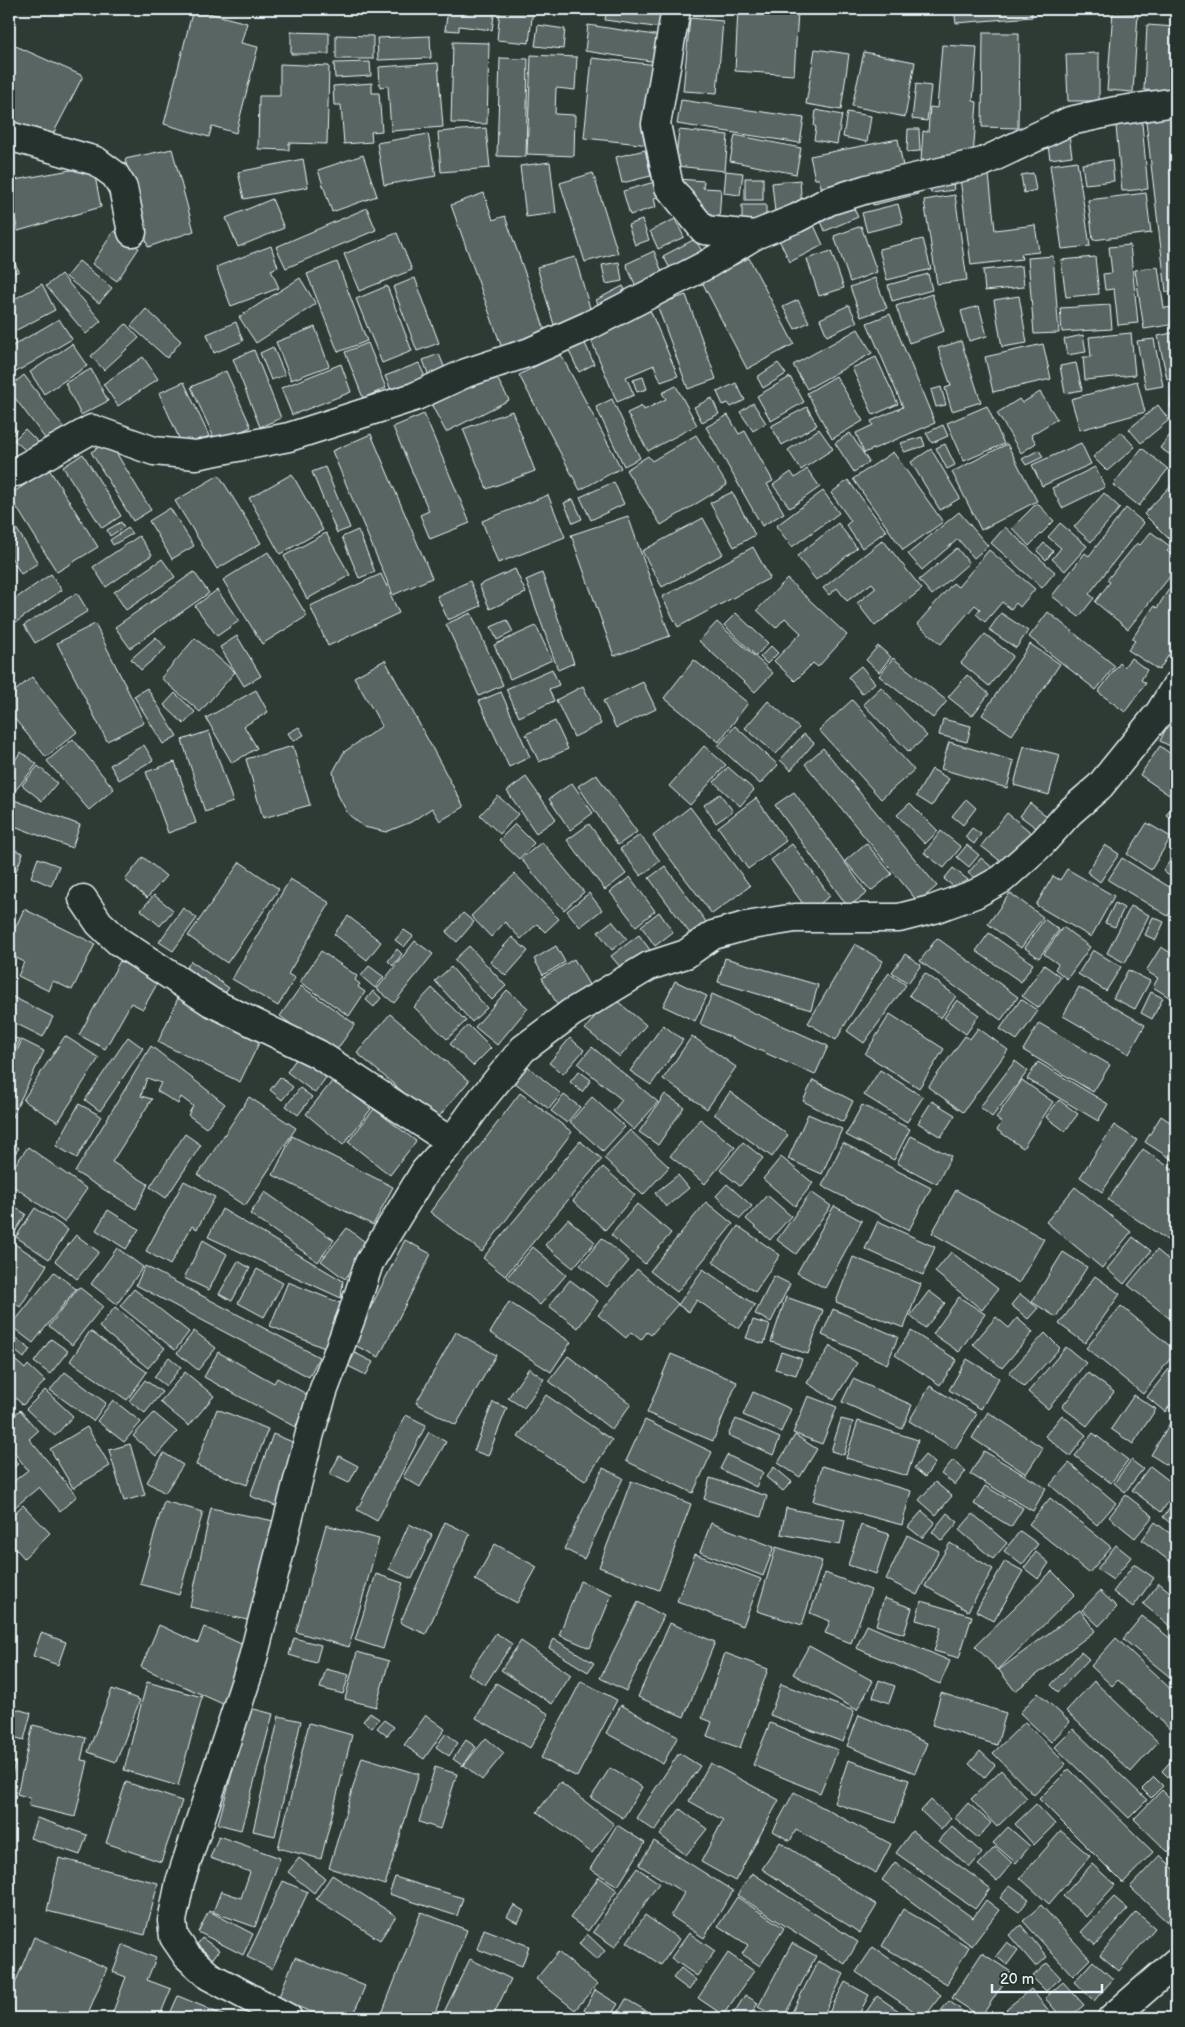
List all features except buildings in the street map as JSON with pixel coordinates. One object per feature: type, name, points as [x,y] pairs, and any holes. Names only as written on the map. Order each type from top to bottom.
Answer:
[{"type":"street","points":[[676,9],[656,124],[669,188],[704,230],[755,235]]},
{"type":"street","points":[[9,473],[16,472],[92,429],[154,451],[196,455],[289,437],[414,397],[466,373],[530,352],[588,326],[706,266],[755,235],[797,218],[829,201],[867,189],[983,162],[1070,122],[1116,111],[1176,102]]},
{"type":"street","points":[[9,136],[96,161],[115,175],[123,188],[132,232]]},
{"type":"street","points":[[288,2018],[209,1976],[187,1956],[174,1937],[172,1921],[180,1882],[252,1662],[310,1433],[324,1389],[369,1263],[425,1171],[451,1142],[482,1099],[522,1050],[572,1013],[649,966],[686,954],[713,934],[746,926],[795,918],[899,918],[934,909],[967,897],[1002,879],[1043,842],[1070,812],[1100,786],[1160,712],[1176,686]]},
{"type":"street","points":[[83,899],[99,924],[118,941],[211,1002],[318,1054],[451,1142]]},
{"type":"street","points":[[1112,2018],[1176,1962]]}]
